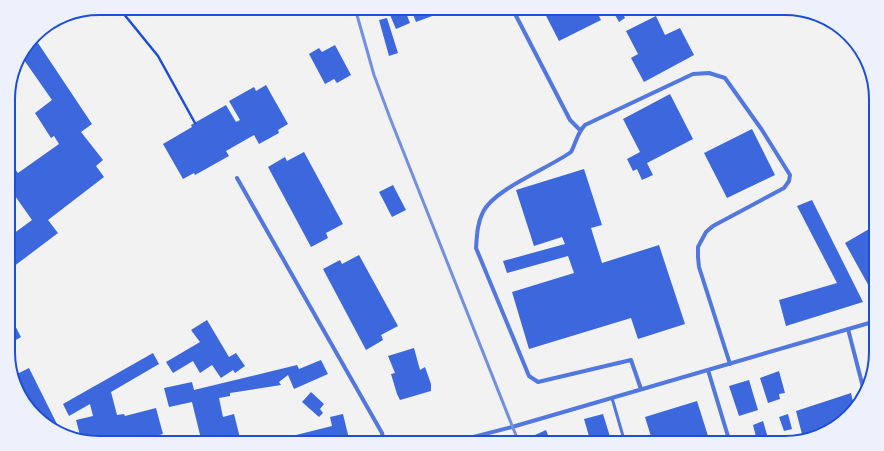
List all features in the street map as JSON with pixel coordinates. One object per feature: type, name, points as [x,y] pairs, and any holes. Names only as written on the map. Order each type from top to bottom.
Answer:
[{"type":"street","points":[[516,15],[570,120],[580,130]]},
{"type":"street","points":[[641,389],[631,360],[538,382],[529,376],[476,248],[477,230],[483,211],[498,195],[570,152],[580,130],[585,125],[693,74],[709,73],[725,78],[762,130],[790,175],[789,181],[784,188],[713,226],[706,232],[698,247],[699,267],[730,364]]},
{"type":"street","points":[[237,178],[383,436]]},
{"type":"street","points":[[477,436],[869,323]]},
{"type":"street","points":[[848,329],[862,386]]},
{"type":"street","points":[[708,370],[728,436]]},
{"type":"lane","points":[[612,398],[623,436]]},
{"type":"path","points":[[125,15],[158,56],[195,122]]},
{"type":"building","points":[[390,15],[407,15],[410,23],[396,29]]},
{"type":"building","points":[[413,15],[435,15],[416,22]]},
{"type":"building","points":[[546,15],[598,15],[601,20],[559,41]]},
{"type":"building","points":[[615,15],[624,15],[625,18],[619,22]]},
{"type":"building","points":[[656,16],[665,35],[680,28],[694,55],[644,82],[631,58],[638,54],[626,31]]},
{"type":"building","points":[[387,18],[398,53],[389,56],[379,20]]},
{"type":"building","points":[[38,42],[92,124],[81,132],[103,160],[96,166],[104,177],[48,220],[58,233],[15,265],[15,233],[32,220],[15,196],[15,169],[18,173],[59,144],[54,136],[51,138],[35,113],[52,100],[24,60],[29,52]]},
{"type":"building","points":[[335,45],[351,75],[337,83],[334,79],[325,84],[309,54],[319,48],[322,52]]},
{"type":"building","points":[[266,85],[288,124],[278,130],[279,133],[259,144],[254,135],[226,151],[229,156],[195,175],[194,173],[183,179],[163,144],[192,127],[191,125],[226,105],[236,122],[240,120],[229,101],[254,87],[256,91]]},
{"type":"building","points":[[670,94],[693,139],[647,163],[653,175],[642,180],[637,169],[633,171],[627,159],[640,152],[623,119]]},
{"type":"building","points":[[752,129],[775,175],[727,198],[704,153]]},
{"type":"building","points":[[304,152],[343,224],[326,233],[328,238],[311,247],[268,167],[285,157],[287,161]]},
{"type":"building","points":[[584,169],[602,225],[591,228],[602,263],[659,245],[685,324],[638,339],[631,318],[529,349],[512,292],[574,273],[568,256],[507,273],[503,261],[565,244],[562,237],[534,246],[516,190]]},
{"type":"building","points":[[393,185],[406,210],[392,217],[379,192]]},
{"type":"building","points":[[812,200],[863,302],[786,326],[779,300],[837,283],[797,206]]},
{"type":"building","points":[[869,229],[869,286],[845,243]]},
{"type":"building","points":[[359,255],[398,326],[381,335],[383,340],[366,350],[323,269],[340,260],[342,264]]},
{"type":"building","points":[[207,320],[229,357],[236,353],[245,366],[235,373],[233,370],[221,378],[212,365],[200,373],[193,361],[173,373],[166,362],[200,342],[191,330]]},
{"type":"building","points":[[15,326],[21,337],[15,340]]},
{"type":"building","points":[[414,348],[420,370],[425,367],[431,384],[431,391],[400,400],[391,374],[395,373],[388,356]]},
{"type":"building","points":[[153,353],[159,364],[111,392],[117,415],[124,414],[125,416],[156,408],[163,434],[155,436],[99,436],[80,433],[76,420],[93,416],[90,404],[69,416],[63,404]]},
{"type":"building","points":[[321,360],[328,374],[294,389],[288,375],[279,382],[281,385],[230,393],[230,396],[219,398],[223,417],[234,414],[240,436],[200,436],[192,402],[169,407],[164,388],[192,382],[194,390],[297,365],[299,369]]},
{"type":"building","points":[[29,368],[57,424],[52,422],[44,415],[29,399],[21,384],[18,374]]},
{"type":"building","points":[[779,371],[785,393],[779,394],[780,399],[768,403],[760,378]]},
{"type":"building","points":[[749,380],[758,410],[739,416],[729,386]]},
{"type":"building","points":[[311,392],[324,404],[320,409],[323,413],[319,417],[302,402]]},
{"type":"building","points":[[851,393],[853,401],[840,415],[832,422],[812,432],[802,434],[796,411]]},
{"type":"building","points":[[697,401],[708,436],[651,436],[645,417]]},
{"type":"building","points":[[343,414],[348,436],[292,436],[332,426],[330,417]]},
{"type":"building","points":[[603,414],[610,436],[589,436],[584,419]]},
{"type":"building","points":[[788,414],[792,429],[784,431],[779,417]]},
{"type":"building","points":[[763,421],[767,436],[756,436],[753,425]]},
{"type":"building","points":[[546,430],[548,436],[535,436]]},
{"type":"railway","points":[[357,15],[374,75],[390,118],[516,436]]}]
